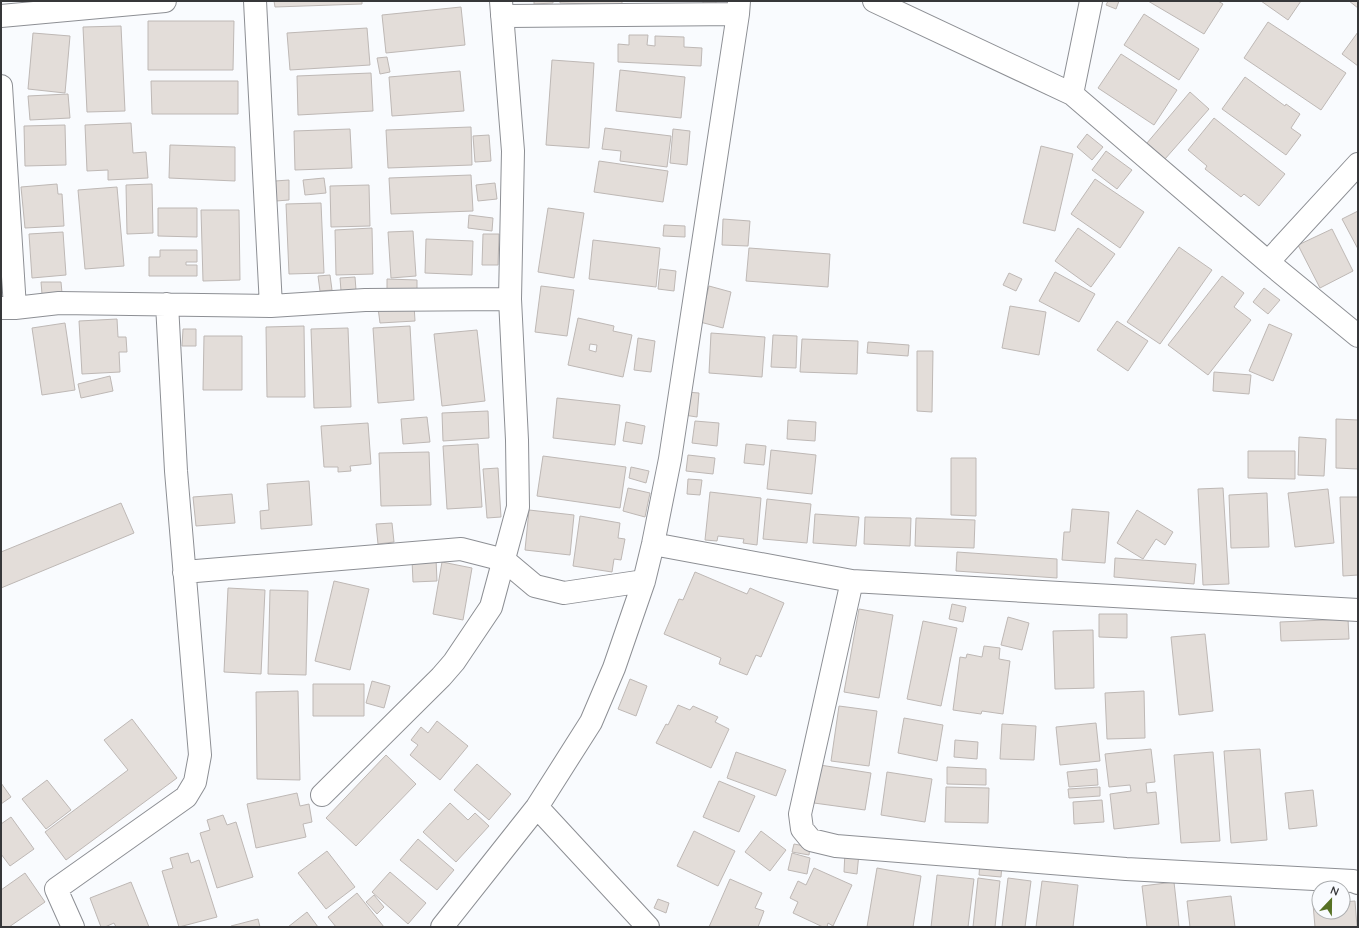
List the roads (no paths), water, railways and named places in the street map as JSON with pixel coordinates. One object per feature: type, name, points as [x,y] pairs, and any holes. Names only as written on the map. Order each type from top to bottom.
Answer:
[{"type":"street","points":[[1,16],[165,1]]},
{"type":"street","points":[[255,1],[271,306]]},
{"type":"street","points":[[874,1],[1072,94],[1268,262],[1358,336]]},
{"type":"street","points":[[1072,94],[1091,1]]},
{"type":"street","points":[[322,795],[441,677],[454,662],[491,607],[518,507],[517,440],[510,300],[513,151],[502,8],[738,8],[670,459],[644,581],[614,668],[590,722],[537,807],[442,927]]},
{"type":"street","points":[[1,86],[8,308],[59,303],[271,306],[365,300],[510,300]]},
{"type":"street","points":[[1268,262],[1358,164]]},
{"type":"street","points":[[73,927],[56,889],[186,797],[195,782],[200,755],[176,471],[167,304]]},
{"type":"street","points":[[653,544],[852,580],[1358,610]]},
{"type":"street","points":[[184,572],[461,549],[504,560],[535,586],[564,593],[644,581]]},
{"type":"street","points":[[852,580],[800,814],[802,830],[811,840],[836,846],[1110,868],[1353,881],[1358,883]]},
{"type":"street","points":[[537,807],[648,927]]}]
